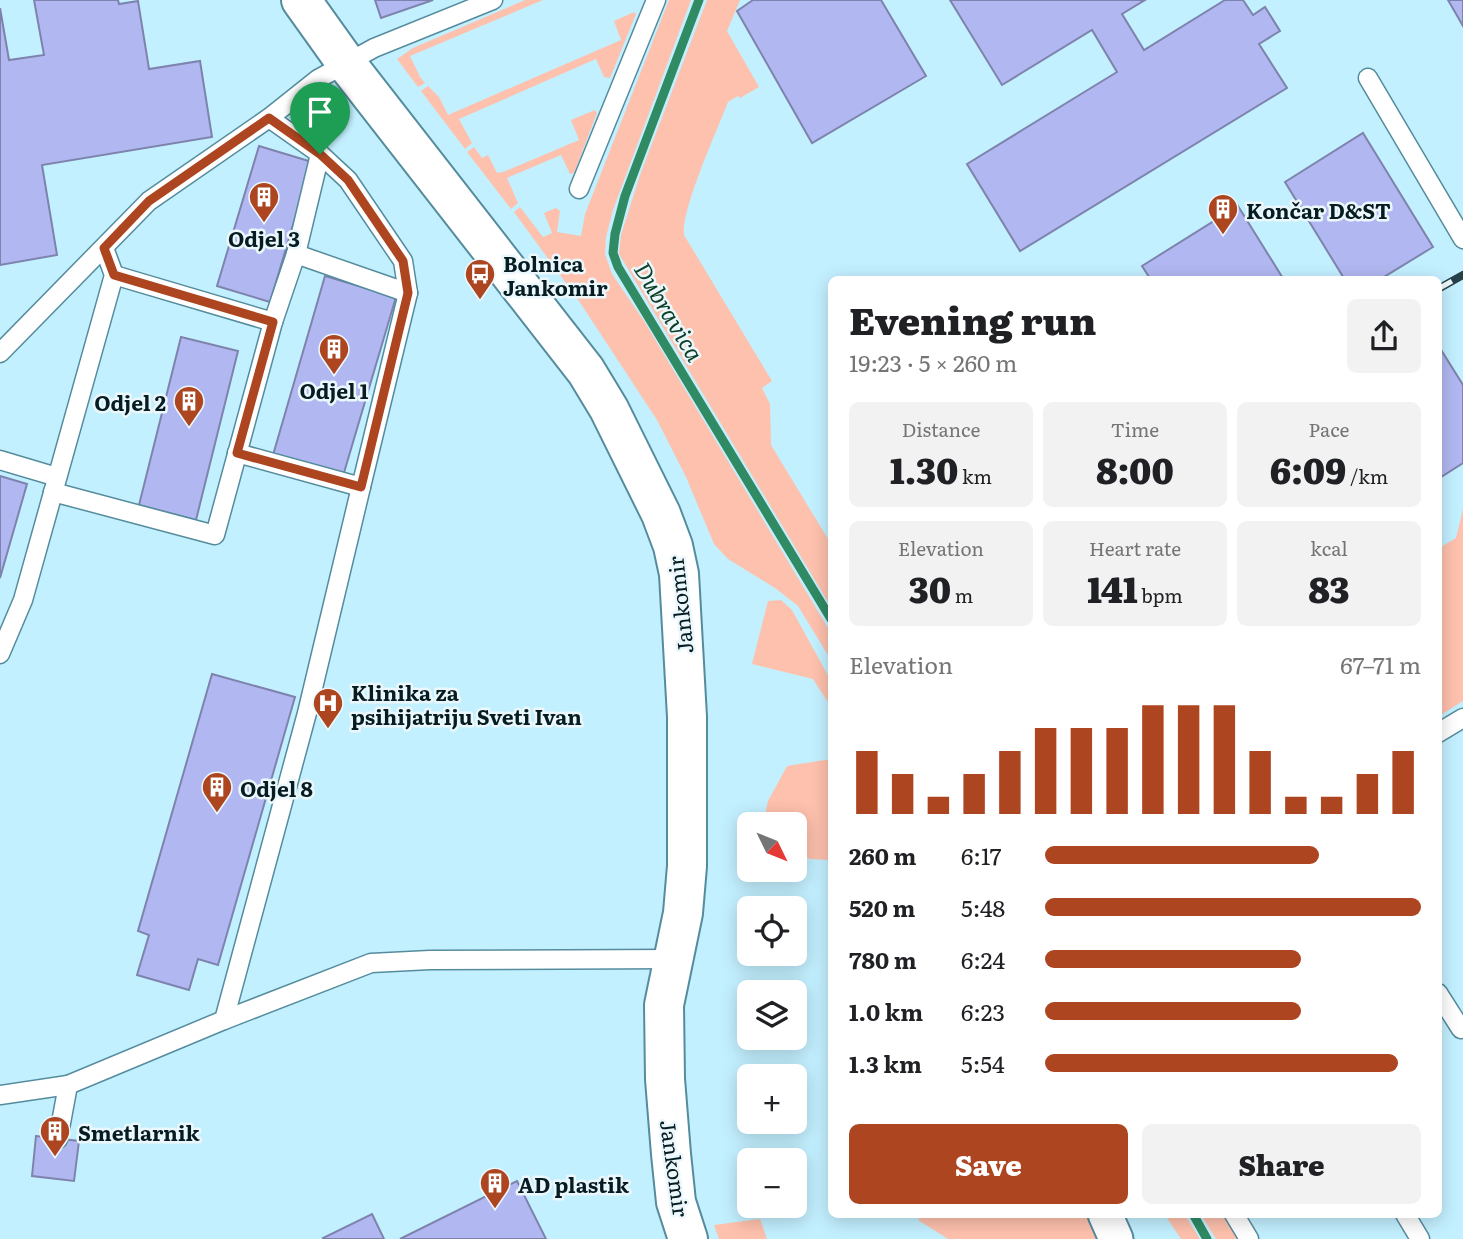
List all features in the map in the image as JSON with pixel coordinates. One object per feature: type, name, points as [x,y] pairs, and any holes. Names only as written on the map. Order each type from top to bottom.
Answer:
[{"type":"street","name":"Jankomir","points":[[301,0],[346,63],[586,372],[609,409],[665,525],[679,574],[687,717],[687,866],[683,914],[664,1004],[665,1079],[676,1202],[688,1239]]},
{"type":"street","points":[[1107,1218],[1116,1239]]},
{"type":"lane","points":[[0,353],[149,201],[269,118],[318,79],[374,48],[493,0]]},
{"type":"lane","points":[[579,189],[656,0]]},
{"type":"lane","points":[[1368,78],[1463,239]]},
{"type":"lane","points":[[224,1020],[307,713],[408,293],[403,261],[348,180],[320,154],[269,118]]},
{"type":"lane","points":[[0,460],[55,485],[215,536],[273,322],[296,254],[320,154]]},
{"type":"lane","points":[[0,654],[23,600],[114,275],[104,248]]},
{"type":"lane","points":[[296,254],[408,293]]},
{"type":"lane","points":[[114,275],[273,322]]},
{"type":"lane","points":[[237,453],[361,487]]},
{"type":"lane","points":[[1442,731],[1463,718]]},
{"type":"lane","points":[[0,1095],[68,1085],[371,963],[430,960],[673,959]]},
{"type":"lane","points":[[1442,999],[1461,1029]]},
{"type":"lane","points":[[58,1139],[68,1085]]},
{"type":"lane","points":[[1236,1218],[1249,1239]]},
{"type":"lane","points":[[1407,1218],[1420,1239]]},
{"type":"shaded area","points":[[525,0],[543,0],[410,56],[425,83],[418,87],[397,59],[413,48]]},
{"type":"shaded area","points":[[669,0],[691,0],[613,210],[605,254],[612,274],[644,321],[828,628],[828,655],[798,606],[775,588],[728,559],[714,544],[686,477],[657,420],[579,301],[514,212],[520,207],[543,237],[552,233],[544,213],[556,208],[560,211],[557,232],[581,236],[585,214]]},
{"type":"shaded area","points":[[707,0],[740,0],[727,31],[759,87],[728,102],[688,207],[684,235],[772,381],[762,388],[770,404],[771,445],[828,539],[828,602],[619,254],[621,235],[640,175]]},
{"type":"shaded area","points":[[634,12],[636,14],[610,78],[604,77],[596,59],[459,119],[472,143],[465,149],[421,91],[428,86],[439,97],[448,115],[621,40],[614,21]]},
{"type":"shaded area","points":[[595,110],[597,113],[574,173],[570,174],[561,155],[507,178],[518,203],[511,209],[467,152],[474,147],[482,158],[488,155],[497,173],[503,172],[579,140],[571,120]]},
{"type":"shaded area","points":[[1463,509],[1463,701],[1442,714],[1442,546],[1456,538]]},
{"type":"shaded area","points":[[781,600],[792,610],[828,676],[828,702],[813,679],[752,664],[768,601]]},
{"type":"shaded area","points":[[828,759],[828,860],[807,858],[807,812],[766,812],[768,801],[787,766]]},
{"type":"shaded area","points":[[1095,1218],[1105,1239],[948,1239],[918,1220]]},
{"type":"shaded area","points":[[1167,1218],[1187,1218],[1200,1239],[1181,1239]]},
{"type":"shaded area","points":[[1203,1218],[1227,1218],[1240,1239],[1216,1239]]},
{"type":"shaded area","points":[[760,1219],[767,1239],[719,1239],[714,1225]]},
{"type":"building","points":[[34,0],[118,0],[119,4],[138,1],[149,69],[200,61],[212,137],[42,165],[57,255],[0,265],[0,8],[9,60],[44,55]]},
{"type":"building","points":[[375,0],[433,0],[381,18]]},
{"type":"building","points":[[753,0],[881,0],[926,76],[812,143],[737,11]]},
{"type":"building","points":[[950,0],[1145,0],[1122,14],[1144,50],[1225,0],[1243,0],[1253,15],[1265,7],[1280,31],[1259,44],[1287,88],[1020,251],[967,164],[1117,72],[1092,30],[1002,85]]},
{"type":"building","points":[[1448,0],[1463,0],[1463,26]]},
{"type":"building","points":[[1363,133],[1433,247],[1386,276],[1343,276],[1285,182]]},
{"type":"building","name":"Odjel 3","points":[[259,146],[312,162],[270,302],[217,286]]},
{"type":"building","name":"Končar D&ST","points":[[1238,206],[1282,276],[1148,276],[1142,266]]},
{"type":"building","name":"Odjel 1","points":[[325,276],[396,297],[343,476],[273,455]]},
{"type":"building","name":"Odjel 2","points":[[181,337],[238,351],[196,520],[139,505]]},
{"type":"building","points":[[1442,351],[1463,385],[1463,463],[1442,476]]},
{"type":"building","points":[[0,476],[27,484],[0,578]]},
{"type":"building","name":"Odjel 8","points":[[212,674],[295,697],[218,965],[198,959],[189,990],[137,975],[149,935],[138,931]]},
{"type":"building","name":"Smetlarnik","points":[[36,1136],[79,1141],[74,1181],[32,1176]]},
{"type":"building","name":"AD plastik","points":[[517,1181],[546,1239],[400,1239]]},
{"type":"building","points":[[372,1214],[384,1239],[323,1238]]},
{"type":"waterway","name":"Dubravica","points":[[699,0],[625,196],[613,253],[618,267],[828,614]]},
{"type":"waterway","name":"Dubravica","points":[[1195,1218],[1207,1239]]},
{"type":"railway","points":[[1442,287],[1463,275]]},
{"type":"place","name":"Odjel 3","points":[[264,224]]},
{"type":"place","name":"Končar D&ST","points":[[1223,236]]},
{"type":"place","name":"Bolnica Jankomir","points":[[480,301]]},
{"type":"place","name":"Odjel 1","points":[[334,376]]},
{"type":"place","name":"Odjel 2","points":[[189,428]]},
{"type":"place","name":"Klinika za psihijatriju Sveti Ivan","points":[[328,730]]},
{"type":"place","name":"Odjel 8","points":[[217,814]]},
{"type":"place","name":"Smetlarnik","points":[[55,1158]]},
{"type":"place","name":"AD plastik","points":[[495,1210]]},
{"type":"route","points":[[269,118],[320,154],[348,180],[403,261],[408,293],[361,487],[237,453],[273,322],[114,275],[104,248],[149,201],[269,118]]}]
